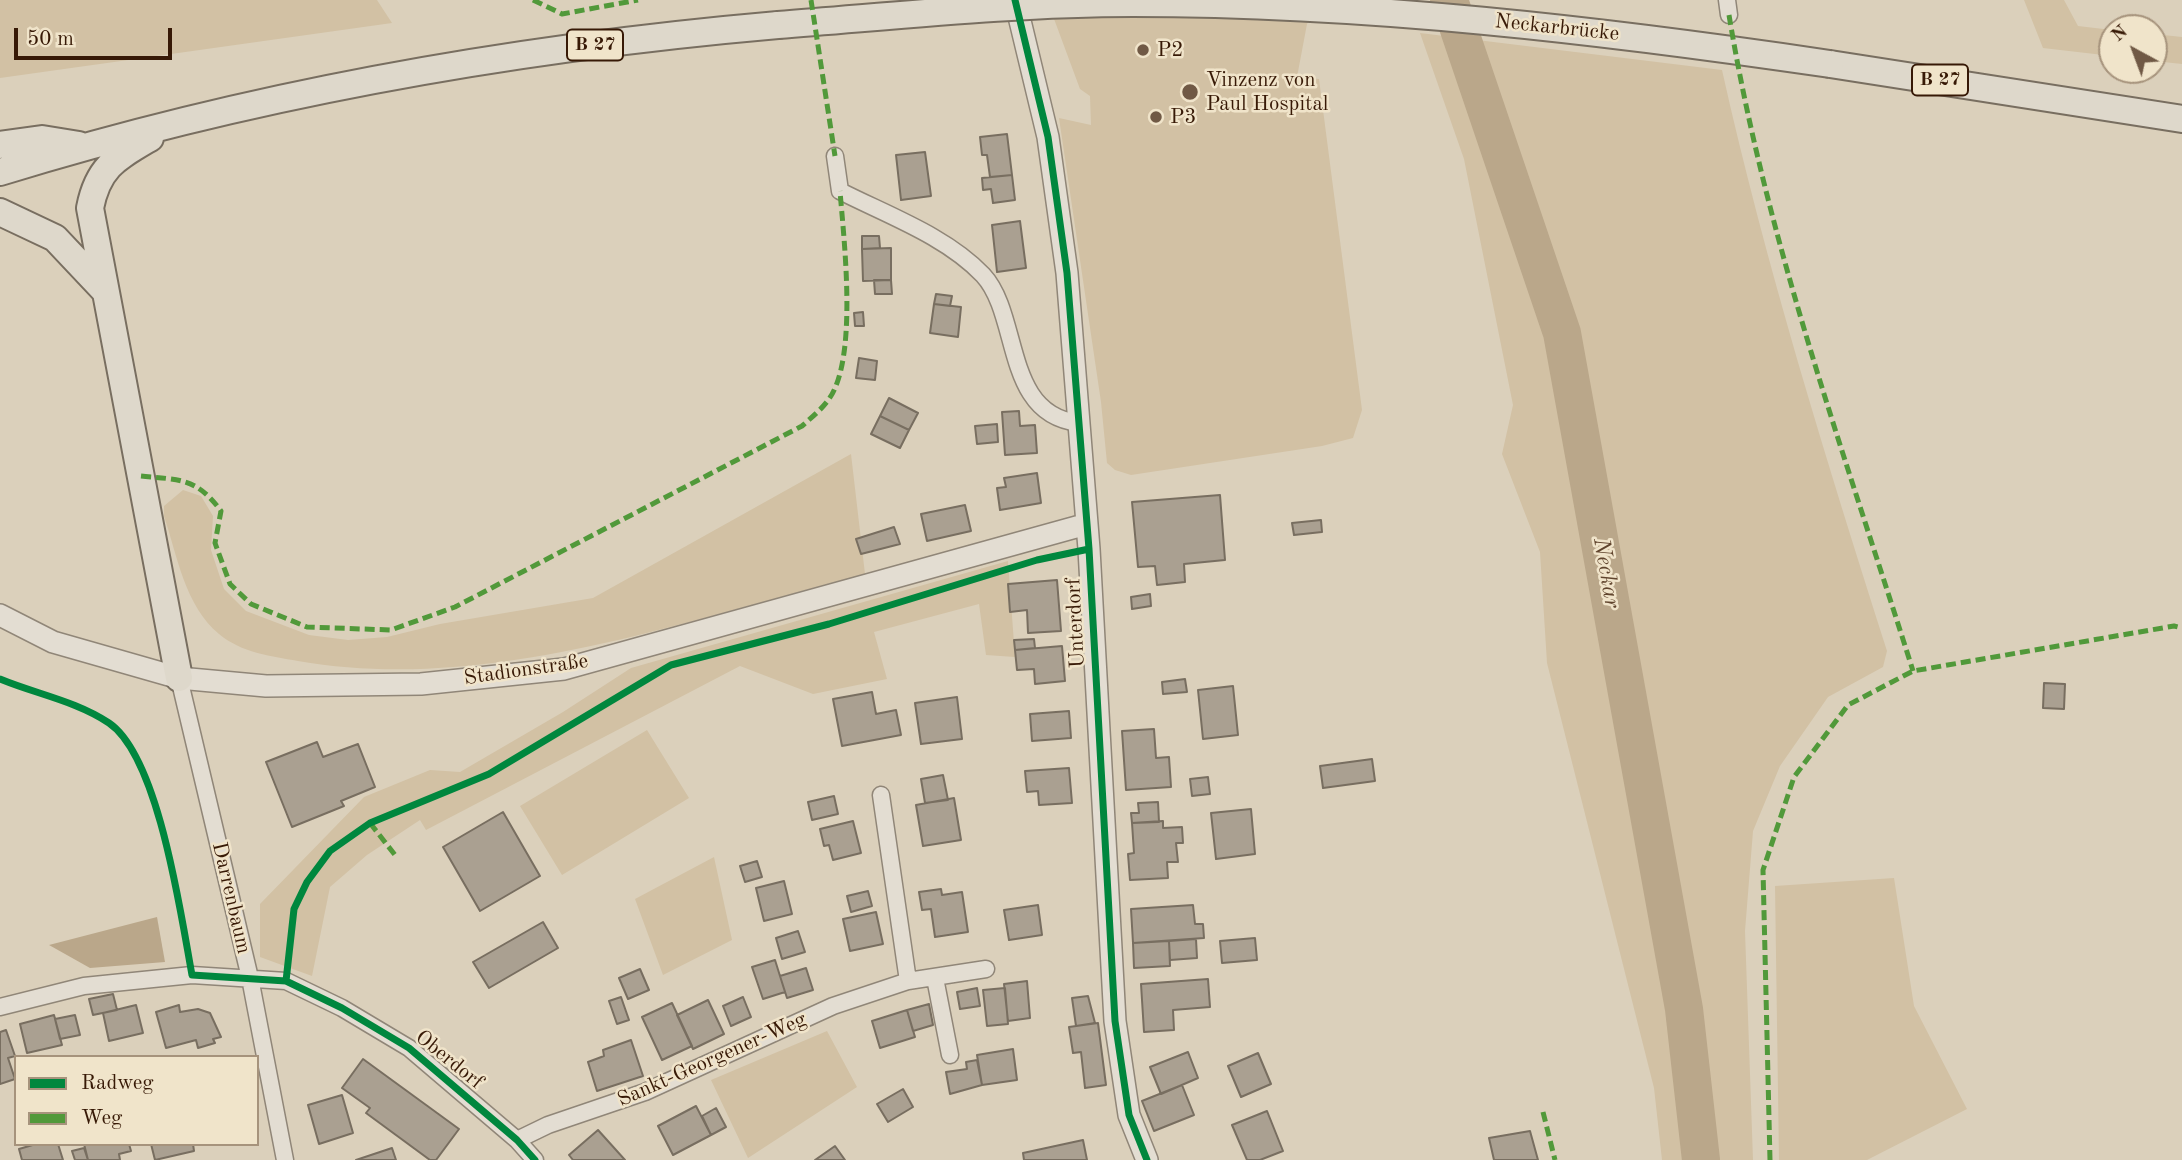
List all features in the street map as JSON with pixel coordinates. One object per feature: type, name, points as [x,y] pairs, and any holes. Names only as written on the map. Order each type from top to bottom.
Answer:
[{"type":"main road","name":"Neckarbrücke","points":[[181,121],[321,89],[627,40],[975,9],[1133,3],[1340,10],[1468,18],[1657,39],[2182,119]]},
{"type":"main road","name":"B 27","points":[[0,173],[85,146],[181,121]]},
{"type":"main road","points":[[180,678],[90,208],[94,190],[114,159],[181,121]]},
{"type":"main road","points":[[0,145],[43,139],[85,146]]},
{"type":"main road","points":[[0,212],[55,238],[104,291]]},
{"type":"street","name":"Unterdorf","points":[[1015,0],[1048,137],[1067,273],[1087,524],[1115,1021],[1129,1115],[1145,1159]]},
{"type":"street","points":[[835,156],[840,191],[950,249],[984,276],[995,297],[1019,371],[1037,400],[1047,412],[1062,421],[1079,423]]},
{"type":"street","name":"Stadionstraße","points":[[0,615],[53,642],[180,678],[266,686],[421,684],[564,669],[1087,524]]},
{"type":"street","name":"Darrenbaum","points":[[180,678],[250,978],[281,1159]]},
{"type":"street","points":[[881,795],[908,981]]},
{"type":"street","name":"Sankt-Georgener-Weg","points":[[517,1140],[548,1125],[645,1092],[833,1006],[908,981],[986,969]]},
{"type":"street","name":"Oberdorf","points":[[0,1007],[83,986],[192,975],[286,981],[300,986],[409,1048],[517,1140],[535,1160]]},
{"type":"street","points":[[935,978],[950,1055]]},
{"type":"shaded area","points":[[0,0],[377,0],[392,23],[0,78]]},
{"type":"shaded area","points":[[1047,0],[1322,0],[1307,24],[1297,77],[1319,79],[1362,410],[1353,438],[1322,446],[1131,475],[1115,470],[1107,463],[1101,402],[1059,118],[1091,125],[1090,96],[1080,89]]},
{"type":"shaded area","points":[[2024,0],[2064,0],[2078,26],[2098,28],[2098,54],[2043,48]]},
{"type":"shaded area","points":[[1420,33],[1722,70],[1777,290],[1887,651],[1883,667],[1828,697],[1780,766],[1753,831],[1745,931],[1753,1160],[1662,1160],[1654,1088],[1547,663],[1540,552],[1502,454],[1513,405],[1464,159]]},
{"type":"shaded area","points":[[2168,36],[2182,37],[2182,64],[2168,62]]},
{"type":"shaded area","points":[[851,454],[865,574],[584,648],[441,668],[369,669],[298,661],[237,646],[207,622],[190,595],[164,516],[164,506],[183,490],[201,496],[213,516],[211,550],[224,589],[246,611],[309,635],[348,640],[387,637],[440,624],[593,598]]},
{"type":"shaded area","points":[[1008,561],[1015,657],[986,655],[979,604],[874,632],[887,679],[813,694],[740,666],[426,830],[420,820],[367,855],[330,887],[312,976],[260,957],[260,904],[364,797],[430,770],[460,772],[563,712],[631,668]]},
{"type":"shaded area","points":[[647,730],[689,798],[562,875],[520,806]]},
{"type":"shaded area","points":[[714,857],[732,940],[663,975],[635,899]]},
{"type":"shaded area","points":[[1894,878],[1914,1006],[1967,1109],[1867,1160],[1779,1160],[1775,886]]},
{"type":"shaded area","points":[[157,917],[165,962],[90,968],[49,945]]},
{"type":"shaded area","points":[[827,1031],[857,1087],[748,1158],[711,1080]]},
{"type":"building","points":[[1007,134],[1012,175],[990,177],[987,155],[982,155],[980,137]]},
{"type":"building","points":[[925,152],[931,196],[901,200],[896,155]]},
{"type":"building","points":[[1012,175],[1015,200],[993,203],[991,189],[983,190],[982,178]]},
{"type":"building","points":[[1020,221],[1026,268],[997,272],[992,225]]},
{"type":"building","points":[[862,236],[879,236],[880,248],[862,249]]},
{"type":"building","points":[[891,248],[891,280],[863,281],[862,249]]},
{"type":"building","points":[[874,280],[891,280],[892,294],[875,294]]},
{"type":"building","points":[[936,294],[952,296],[950,306],[934,304]]},
{"type":"building","points":[[934,304],[961,307],[958,337],[930,333]]},
{"type":"building","points":[[863,312],[864,326],[855,326],[854,313]]},
{"type":"building","points":[[859,358],[877,361],[875,380],[856,378]]},
{"type":"building","points":[[889,398],[918,413],[909,430],[880,416]]},
{"type":"building","points":[[1019,411],[1020,426],[1035,425],[1037,453],[1005,455],[1002,412]]},
{"type":"building","points":[[880,416],[909,430],[900,448],[871,434]]},
{"type":"building","points":[[997,424],[998,442],[977,444],[975,426]]},
{"type":"building","points":[[1037,473],[1041,503],[1000,510],[997,488],[1006,487],[1004,478]]},
{"type":"building","points":[[1220,495],[1225,560],[1184,564],[1185,582],[1157,585],[1155,566],[1138,567],[1132,502]]},
{"type":"building","points":[[965,505],[971,531],[927,541],[921,514]]},
{"type":"building","points":[[1321,520],[1322,532],[1294,535],[1292,523]]},
{"type":"building","points":[[894,527],[900,544],[861,554],[856,539]]},
{"type":"building","points":[[1057,580],[1061,631],[1028,633],[1027,610],[1010,612],[1008,584]]},
{"type":"building","points":[[1150,594],[1151,606],[1132,609],[1131,597]]},
{"type":"building","points":[[1034,639],[1035,648],[1015,650],[1014,640]]},
{"type":"building","points":[[1062,646],[1065,681],[1035,684],[1034,669],[1017,670],[1015,650]]},
{"type":"building","points":[[1185,679],[1187,692],[1163,694],[1162,682]]},
{"type":"building","points":[[2044,683],[2065,684],[2064,709],[2043,708]]},
{"type":"building","points":[[1233,686],[1238,735],[1203,739],[1198,690]]},
{"type":"building","points":[[872,692],[876,714],[896,710],[901,735],[842,746],[833,699]]},
{"type":"building","points":[[957,697],[962,739],[921,744],[915,703]]},
{"type":"building","points":[[1069,711],[1071,738],[1032,741],[1030,714]]},
{"type":"building","points":[[1154,729],[1156,758],[1169,757],[1171,787],[1126,790],[1122,731]]},
{"type":"building","points":[[317,742],[323,757],[358,744],[375,787],[341,801],[344,806],[292,827],[266,762]]},
{"type":"building","points":[[1372,759],[1375,781],[1323,788],[1320,766]]},
{"type":"building","points":[[1069,768],[1072,803],[1039,805],[1038,791],[1027,792],[1025,771]]},
{"type":"building","points":[[943,775],[948,800],[925,803],[921,779]]},
{"type":"building","points":[[1208,777],[1210,794],[1192,796],[1190,779]]},
{"type":"building","points":[[834,796],[838,814],[812,820],[808,802]]},
{"type":"building","points":[[954,798],[961,840],[923,846],[916,805]]},
{"type":"building","points":[[1158,802],[1159,822],[1132,823],[1131,813],[1139,813],[1138,803]]},
{"type":"building","points":[[1251,809],[1255,854],[1216,859],[1211,813]]},
{"type":"building","points":[[503,812],[540,876],[480,911],[443,847]]},
{"type":"building","points":[[853,821],[861,853],[833,860],[829,845],[824,846],[820,829]]},
{"type":"building","points":[[1163,821],[1163,828],[1182,827],[1183,843],[1176,843],[1178,862],[1167,862],[1168,878],[1130,880],[1128,854],[1134,853],[1132,823]]},
{"type":"building","points":[[757,861],[762,877],[745,882],[740,866]]},
{"type":"building","points":[[784,881],[792,914],[764,921],[756,888]]},
{"type":"building","points":[[941,889],[942,895],[962,892],[968,932],[935,937],[931,909],[922,910],[919,892]]},
{"type":"building","points":[[868,891],[872,906],[851,912],[847,896]]},
{"type":"building","points":[[1038,905],[1042,935],[1009,940],[1004,910]]},
{"type":"building","points":[[1193,905],[1195,924],[1203,924],[1204,938],[1133,943],[1131,909]]},
{"type":"building","points":[[876,912],[883,944],[850,951],[843,919]]},
{"type":"building","points":[[543,922],[558,948],[489,988],[473,962]]},
{"type":"building","points":[[798,931],[805,952],[782,959],[776,938]]},
{"type":"building","points":[[1255,938],[1257,960],[1222,963],[1220,941]]},
{"type":"building","points":[[1196,939],[1197,958],[1170,960],[1169,941]]},
{"type":"building","points":[[1169,941],[1170,966],[1134,968],[1133,943]]},
{"type":"building","points":[[775,960],[785,992],[763,999],[752,967]]},
{"type":"building","points":[[806,968],[813,990],[787,998],[780,976]]},
{"type":"building","points":[[640,969],[649,990],[628,999],[619,978]]},
{"type":"building","points":[[1208,979],[1210,1007],[1173,1010],[1174,1030],[1144,1032],[1141,984]]},
{"type":"building","points":[[1027,981],[1030,1018],[1008,1021],[1004,984]]},
{"type":"building","points":[[977,988],[980,1006],[960,1009],[957,992]]},
{"type":"building","points":[[1005,988],[1008,1024],[987,1026],[983,990]]},
{"type":"building","points":[[113,994],[117,1010],[93,1015],[89,999]]},
{"type":"building","points":[[1088,996],[1095,1023],[1076,1026],[1072,998]]},
{"type":"building","points":[[621,997],[629,1020],[617,1024],[609,1001]]},
{"type":"building","points":[[743,997],[751,1017],[731,1026],[723,1006]]},
{"type":"building","points":[[708,1000],[724,1034],[693,1049],[677,1015]]},
{"type":"building","points":[[672,1003],[692,1046],[662,1060],[642,1017]]},
{"type":"building","points":[[929,1004],[933,1025],[913,1031],[907,1010]]},
{"type":"building","points":[[136,1005],[143,1033],[109,1041],[103,1013]]},
{"type":"building","points":[[179,1005],[180,1012],[198,1009],[210,1013],[221,1037],[213,1039],[215,1043],[198,1048],[196,1040],[166,1048],[156,1012]]},
{"type":"building","points":[[907,1010],[915,1037],[880,1048],[872,1021]]},
{"type":"building","points":[[54,1015],[62,1045],[27,1053],[20,1024]]},
{"type":"building","points":[[75,1015],[80,1035],[60,1039],[55,1019]]},
{"type":"building","points":[[1098,1023],[1106,1085],[1085,1088],[1081,1052],[1073,1053],[1069,1027]]},
{"type":"building","points":[[6,1030],[15,1055],[8,1058],[14,1079],[0,1084],[0,1032]]},
{"type":"building","points":[[631,1040],[643,1076],[597,1091],[588,1062],[604,1056],[603,1050]]},
{"type":"building","points":[[1013,1049],[1017,1080],[982,1085],[977,1055]]},
{"type":"building","points":[[1188,1052],[1198,1078],[1161,1094],[1150,1067]]},
{"type":"building","points":[[1258,1053],[1271,1084],[1241,1097],[1228,1066]]},
{"type":"building","points":[[363,1059],[459,1129],[436,1160],[430,1160],[366,1113],[370,1108],[342,1088]]},
{"type":"building","points":[[977,1060],[982,1085],[950,1094],[946,1072],[967,1069],[966,1062]]},
{"type":"building","points":[[1182,1085],[1194,1115],[1154,1131],[1142,1101]]},
{"type":"building","points":[[903,1089],[913,1107],[888,1122],[877,1104]]},
{"type":"building","points":[[342,1095],[353,1133],[319,1144],[308,1105]]},
{"type":"building","points":[[696,1106],[711,1135],[673,1155],[658,1126]]},
{"type":"building","points":[[716,1108],[726,1127],[711,1135],[702,1116]]},
{"type":"building","points":[[1267,1111],[1283,1151],[1260,1160],[1247,1160],[1232,1125]]},
{"type":"building","points":[[598,1130],[625,1160],[573,1160],[569,1155]]},
{"type":"building","points":[[1530,1131],[1538,1160],[1494,1160],[1489,1138]]},
{"type":"building","points":[[1083,1140],[1087,1160],[1024,1160],[1023,1153]]},
{"type":"building","points":[[29,1146],[59,1146],[63,1160],[22,1160],[19,1149]]},
{"type":"building","points":[[84,1146],[130,1146],[131,1151],[119,1154],[120,1160],[88,1160]]},
{"type":"building","points":[[152,1146],[193,1146],[194,1151],[155,1160]]},
{"type":"building","points":[[835,1146],[845,1160],[815,1160]]},
{"type":"building","points":[[84,1148],[88,1160],[75,1160],[72,1151]]},
{"type":"building","points":[[392,1148],[396,1160],[356,1160]]},
{"type":"waterway","name":"Neckar","points":[[1449,0],[1562,333],[1684,1009],[1701,1160]]},
{"type":"marked path","points":[[533,0],[562,14],[638,0]]},
{"type":"marked path","points":[[811,0],[835,156]]},
{"type":"marked path","points":[[1729,15],[1745,99],[1786,264],[1809,346],[1913,671]]},
{"type":"marked path","points":[[141,476],[186,482],[212,500],[221,511],[215,543],[230,584],[251,604],[307,627],[391,630],[455,607],[802,426],[823,406],[838,380],[844,356],[847,298],[840,191]]},
{"type":"marked path","points":[[1770,1160],[1763,870],[1794,777],[1848,705],[1913,671],[2174,626],[2182,628]]},
{"type":"marked path","points":[[370,823],[395,855]]},
{"type":"marked path","points":[[1543,1112],[1555,1160]]},
{"type":"cycle path","points":[[1015,0],[1048,137],[1067,273],[1089,549],[1115,1021],[1129,1115],[1147,1160]]},
{"type":"cycle path","points":[[286,981],[294,909],[307,882],[330,851],[370,823],[489,774],[671,665],[829,624],[1037,560],[1089,549]]},
{"type":"cycle path","points":[[0,679],[70,703],[96,715],[109,723],[126,741],[142,768],[165,840],[192,975],[286,981],[342,1008],[409,1048],[517,1140],[535,1160]]},
{"type":"place","name":"P2","points":[[1143,50]]},
{"type":"place","name":"Vinzenz von Paul Hospital","points":[[1190,92]]},
{"type":"place","name":"P3","points":[[1156,117]]}]
